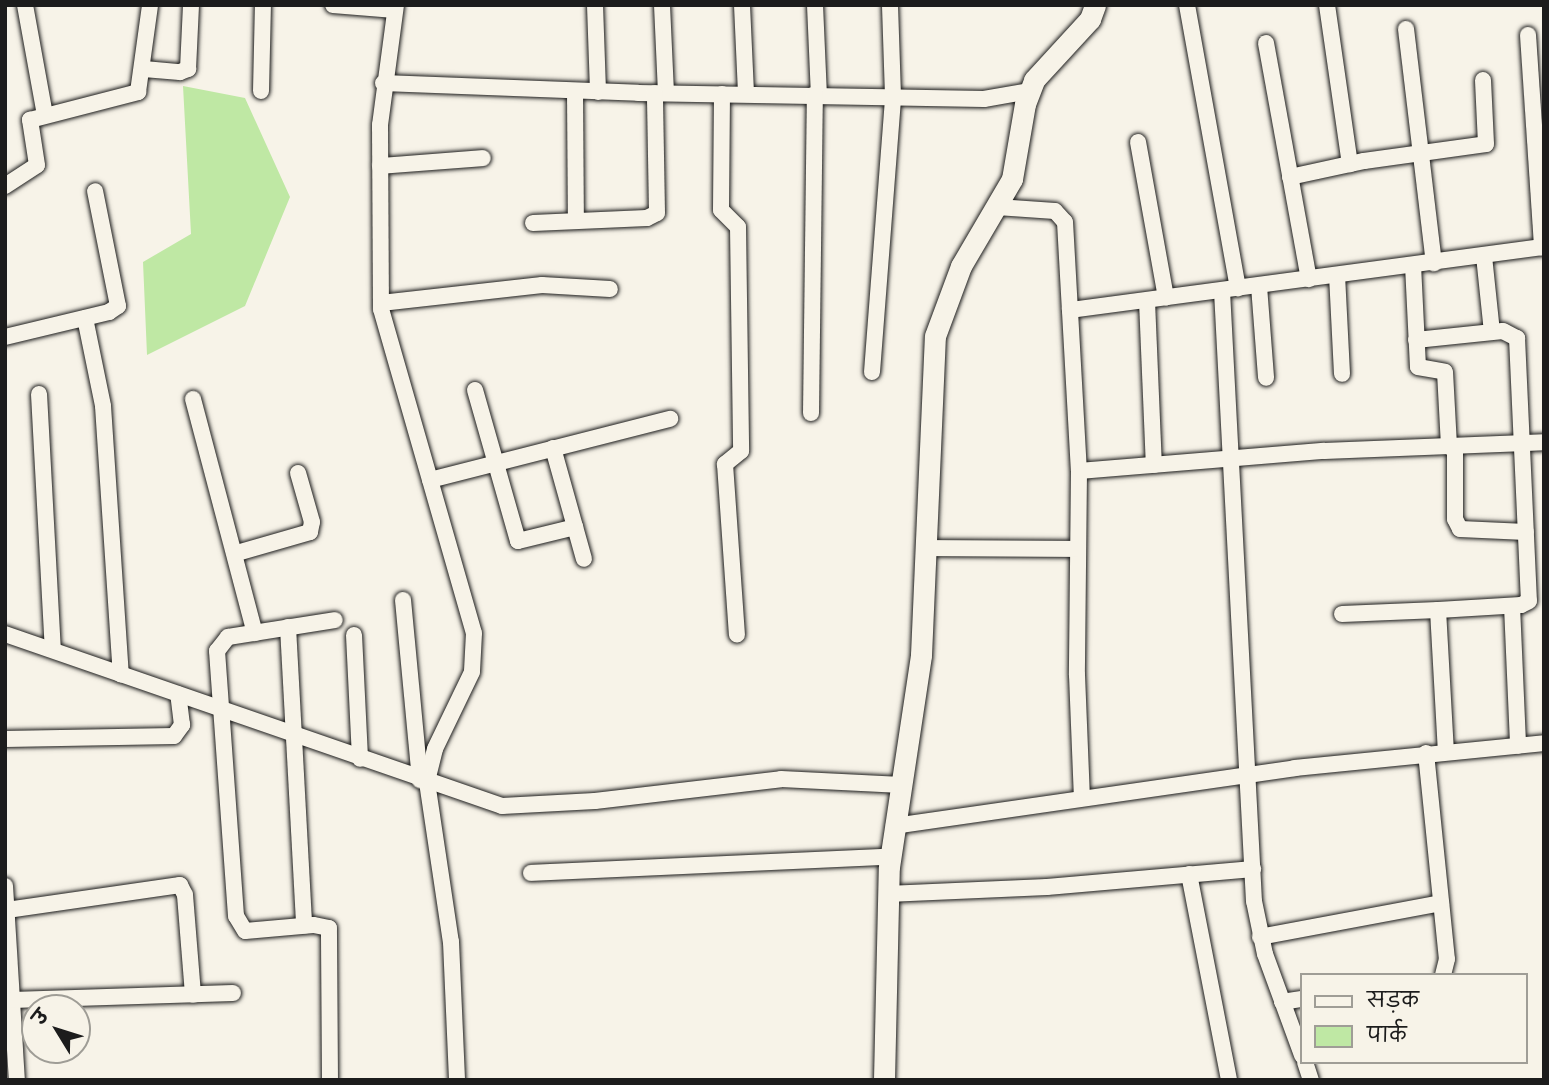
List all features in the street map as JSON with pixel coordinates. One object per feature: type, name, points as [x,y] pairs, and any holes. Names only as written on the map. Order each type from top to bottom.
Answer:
[{"type":"street","points":[[25,5],[45,115]]},
{"type":"street","points":[[5,186],[37,164],[28,125],[45,115],[134,94],[141,88],[150,5]]},
{"type":"street","points":[[144,69],[180,72],[188,69],[191,5]]},
{"type":"street","points":[[261,91],[263,5]]},
{"type":"street","points":[[333,5],[395,8],[383,83],[380,166],[381,303],[388,342],[468,608],[475,653],[466,690],[435,749],[424,781]]},
{"type":"street","points":[[595,5],[598,92]]},
{"type":"street","points":[[533,223],[647,218],[657,213],[662,5]]},
{"type":"street","points":[[742,5],[746,94]]},
{"type":"street","points":[[811,413],[817,95],[815,5]]},
{"type":"street","points":[[872,372],[893,96],[890,5]]},
{"type":"street","points":[[884,1080],[887,894],[894,826],[918,689],[935,337],[949,290],[1013,179],[1030,91],[1041,70],[1090,19],[1095,5]]},
{"type":"street","points":[[1187,5],[1230,289],[1228,459],[1250,774],[1253,869],[1260,937],[1300,1050]]},
{"type":"street","points":[[1327,5],[1350,164]]},
{"type":"street","points":[[1406,29],[1434,263]]},
{"type":"street","points":[[1070,310],[1543,248],[1528,35]]},
{"type":"street","points":[[1266,43],[1309,279]]},
{"type":"street","points":[[1290,177],[1350,164],[1486,144],[1483,80]]},
{"type":"street","points":[[383,83],[598,92],[984,99],[1030,91]]},
{"type":"street","points":[[575,91],[576,221]]},
{"type":"street","points":[[722,94],[721,210],[738,227],[741,451],[725,464],[737,635]]},
{"type":"street","points":[[1138,142],[1166,298]]},
{"type":"street","points":[[380,166],[483,158]]},
{"type":"street","points":[[5,337],[114,310],[119,302],[95,191]]},
{"type":"street","points":[[997,207],[1055,211],[1064,217],[1079,471],[1082,797]]},
{"type":"street","points":[[1484,256],[1492,332]]},
{"type":"street","points":[[1413,265],[1420,370],[1445,372],[1455,519],[1460,529],[1526,532]]},
{"type":"street","points":[[1337,275],[1342,374]]},
{"type":"street","points":[[381,303],[542,285],[610,289]]},
{"type":"street","points":[[1258,286],[1266,379]]},
{"type":"street","points":[[1147,301],[1154,465]]},
{"type":"street","points":[[85,318],[104,418],[121,674]]},
{"type":"street","points":[[1342,614],[1513,606],[1536,600],[1526,532],[1517,338],[1511,331],[1416,340]]},
{"type":"street","points":[[475,390],[518,541],[575,527]]},
{"type":"street","points":[[39,394],[53,650]]},
{"type":"street","points":[[193,399],[237,553],[255,633]]},
{"type":"street","points":[[430,480],[670,419]]},
{"type":"street","points":[[1079,471],[1228,459],[1544,442]]},
{"type":"street","points":[[553,448],[584,559]]},
{"type":"street","points":[[237,553],[310,533],[312,522],[298,473]]},
{"type":"street","points":[[926,548],[1078,549]]},
{"type":"street","points":[[403,600],[424,781],[451,942],[457,1080]]},
{"type":"street","points":[[1513,606],[1518,746]]},
{"type":"street","points":[[1438,610],[1446,752]]},
{"type":"street","points":[[330,1080],[332,935],[323,925],[251,931],[240,927],[218,709],[219,644],[228,637],[335,620]]},
{"type":"street","points":[[288,627],[304,926]]},
{"type":"street","points":[[5,634],[424,781],[514,807],[781,779],[902,785]]},
{"type":"street","points":[[354,635],[360,759]]},
{"type":"street","points":[[5,739],[174,736],[182,725],[178,694]]},
{"type":"street","points":[[894,826],[1250,774],[1426,753],[1544,743]]},
{"type":"street","points":[[1426,753],[1447,967],[1444,973]]},
{"type":"street","points":[[531,873],[890,857]]},
{"type":"street","points":[[887,894],[1047,887],[1253,869]]},
{"type":"street","points":[[1189,874],[1228,1080]]},
{"type":"street","points":[[7,910],[180,884],[186,895],[193,995]]},
{"type":"street","points":[[5,886],[17,1080]]},
{"type":"street","points":[[1260,937],[1441,904]]},
{"type":"street","points":[[12,1000],[233,993]]},
{"type":"street","points":[[1282,1002],[1300,999]]},
{"type":"green space","points":[[183,86],[245,98],[290,197],[245,306],[147,355],[143,262],[191,234]]}]
